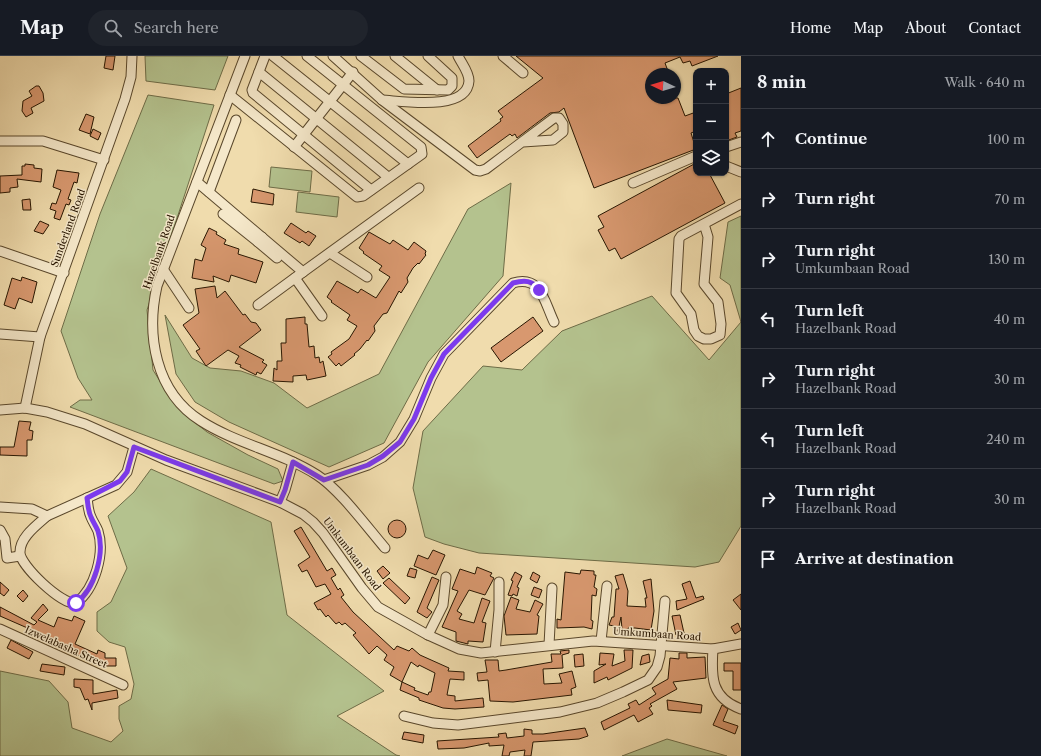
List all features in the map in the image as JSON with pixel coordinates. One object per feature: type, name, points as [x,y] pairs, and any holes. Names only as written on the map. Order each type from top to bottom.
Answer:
[{"type":"street","name":"Sunderland Road","points":[[24,408],[40,337],[125,99],[130,77],[132,56]]},
{"type":"street","name":"Hazelbank Road","points":[[245,56],[163,269],[153,305],[152,323],[156,358],[167,384],[177,398],[201,421],[293,462],[324,480],[385,548]]},
{"type":"street","points":[[265,56],[252,90],[253,93],[371,190]]},
{"type":"street","points":[[274,56],[408,164]]},
{"type":"street","points":[[230,95],[355,195],[363,196],[423,153],[421,147],[307,56]]},
{"type":"street","points":[[333,56],[382,100],[475,170],[483,171],[523,142]]},
{"type":"street","points":[[361,56],[404,89],[445,91],[450,88],[452,78],[428,56]]},
{"type":"street","points":[[395,56],[437,90]]},
{"type":"street","points":[[451,56],[466,70]]},
{"type":"street","points":[[382,100],[441,103],[452,100],[464,91],[468,85],[466,70],[458,56]]},
{"type":"street","points":[[503,56],[523,73]]},
{"type":"street","points":[[259,72],[317,118],[388,178]]},
{"type":"street","points":[[294,147],[352,72]]},
{"type":"street","points":[[209,192],[236,120]]},
{"type":"street","points":[[0,141],[43,141],[104,160]]},
{"type":"street","points":[[729,146],[741,142]]},
{"type":"street","points":[[633,183],[693,157]]},
{"type":"street","points":[[729,167],[741,172]]},
{"type":"street","points":[[197,182],[260,239],[277,258]]},
{"type":"street","points":[[258,305],[419,188]]},
{"type":"street","points":[[704,224],[708,237],[704,284],[718,302],[721,324],[720,335],[711,339],[701,338],[696,333],[691,314],[678,297],[675,289],[680,237],[704,224],[741,204]]},
{"type":"street","points":[[223,214],[260,239],[303,272]]},
{"type":"street","points":[[0,251],[64,273]]},
{"type":"street","points":[[330,253],[367,277]]},
{"type":"street","points":[[163,269],[189,308]]},
{"type":"street","points":[[295,278],[322,316]]},
{"type":"street","points":[[324,480],[368,465],[383,456],[400,442],[414,419],[431,378],[444,354],[513,283],[530,281],[536,285],[554,322]]},
{"type":"street","points":[[0,334],[40,337]]},
{"type":"street","name":"Umkumbaan Road","points":[[0,410],[24,408],[47,412],[85,424],[134,447],[280,502],[313,522],[323,533],[362,588],[378,607],[459,649],[481,653],[573,642],[601,642],[713,649],[741,644]]},
{"type":"street","points":[[87,498],[90,515],[98,531],[99,547],[94,580],[78,601],[73,604],[47,587],[27,568],[20,556],[20,550],[25,538],[47,516],[120,481],[127,472],[134,447]]},
{"type":"street","points":[[280,502],[293,462]]},
{"type":"street","points":[[0,507],[32,509],[47,516]]},
{"type":"street","points":[[0,530],[5,540],[7,558],[20,556]]},
{"type":"street","points":[[428,634],[443,605],[446,578]]},
{"type":"street","points":[[495,652],[499,610],[499,582]]},
{"type":"street","points":[[601,642],[607,586]]},
{"type":"street","points":[[549,645],[552,588]]},
{"type":"street","points":[[404,716],[433,723],[458,725],[580,708],[624,692],[648,680],[657,667],[661,645],[665,601]]},
{"type":"street","name":"Izwelabasha Street","points":[[0,629],[123,684]]},
{"type":"street","points":[[713,649],[712,667],[714,685],[724,700],[741,709]]},
{"type":"green space","points":[[145,56],[228,56],[215,90],[146,81]]},
{"type":"green space","points":[[148,95],[214,105],[147,310],[153,370],[168,394],[183,413],[207,432],[248,455],[278,469],[283,481],[274,484],[70,407],[80,400],[92,400],[78,378],[61,331],[100,214]]},
{"type":"green space","points":[[271,167],[312,171],[310,192],[269,187]]},
{"type":"green space","points":[[511,183],[503,276],[428,362],[384,443],[329,467],[229,422],[195,402],[176,374],[165,315],[192,358],[210,368],[241,371],[274,383],[307,408],[379,374],[468,209]]},
{"type":"green space","points":[[298,192],[339,197],[337,217],[296,212]]},
{"type":"green space","points":[[741,216],[741,322],[730,285],[720,278],[728,222]]},
{"type":"green space","points":[[652,296],[709,360],[741,322],[741,526],[719,562],[695,567],[479,553],[444,544],[425,537],[413,488],[423,431],[483,366],[522,370],[562,331]]},
{"type":"green space","points":[[151,469],[271,522],[287,615],[384,691],[337,716],[396,755],[400,756],[0,756],[0,671],[49,681],[68,702],[72,728],[111,742],[123,731],[119,719],[119,706],[131,699],[134,684],[125,647],[109,642],[97,631],[97,612],[111,602],[127,568],[108,516],[134,492]]},
{"type":"green space","points":[[667,739],[727,756],[622,756]]},
{"type":"building","points":[[106,56],[115,56],[113,70],[104,68]]},
{"type":"building","points":[[516,56],[718,56],[692,66],[690,61],[683,63],[680,57],[665,63],[667,68],[645,68],[645,104],[680,104],[685,116],[693,113],[693,132],[691,133],[693,139],[693,150],[594,188],[564,108],[559,112],[550,113],[517,138],[515,134],[512,136],[510,134],[477,158],[468,146],[501,121],[500,119],[503,117],[498,111],[543,78]]},
{"type":"building","points":[[36,86],[39,86],[43,93],[44,101],[31,108],[33,113],[26,117],[22,111],[23,101],[32,96],[29,91]]},
{"type":"building","points":[[741,88],[741,131],[735,133],[737,137],[729,140],[729,104],[729,93]]},
{"type":"building","points":[[86,114],[94,117],[90,134],[79,130]]},
{"type":"building","points":[[93,129],[101,133],[98,140],[90,136]]},
{"type":"building","points":[[25,164],[34,165],[34,168],[42,169],[41,182],[17,179],[18,187],[10,188],[10,192],[0,193],[0,176],[22,175],[22,166],[25,166]]},
{"type":"building","points":[[693,165],[693,176],[711,176],[725,203],[621,259],[615,248],[609,251],[598,230],[604,227],[598,216]]},
{"type":"building","points":[[57,170],[79,173],[77,183],[74,182],[68,199],[71,200],[69,205],[66,204],[60,220],[54,218],[56,211],[50,209],[52,203],[56,204],[61,190],[53,187]]},
{"type":"building","points":[[253,189],[274,194],[273,205],[251,202]]},
{"type":"building","points":[[30,199],[31,210],[23,210],[22,200]]},
{"type":"building","points":[[40,221],[49,225],[43,234],[34,231]]},
{"type":"building","points":[[291,223],[306,233],[308,231],[316,236],[309,246],[302,241],[300,243],[284,233]]},
{"type":"building","points":[[209,228],[217,232],[216,234],[226,240],[224,244],[239,249],[238,254],[263,262],[256,283],[231,275],[229,282],[213,276],[214,282],[192,278],[195,259],[202,261],[206,248],[201,245]]},
{"type":"building","points":[[369,232],[390,244],[393,240],[408,250],[414,242],[426,251],[426,255],[419,264],[418,263],[413,268],[407,278],[408,282],[401,293],[399,291],[387,313],[383,314],[374,326],[375,331],[368,341],[367,340],[354,354],[355,355],[341,366],[339,363],[336,366],[328,357],[332,354],[331,352],[349,339],[357,326],[347,320],[350,315],[331,302],[332,301],[327,297],[337,281],[358,293],[361,289],[376,298],[390,277],[379,270],[382,266],[363,253],[364,252],[359,248]]},
{"type":"building","points":[[22,277],[37,282],[32,303],[19,298],[15,309],[4,305],[12,278],[21,281]]},
{"type":"building","points":[[215,286],[217,298],[225,291],[243,315],[245,314],[251,322],[256,323],[261,330],[239,347],[264,360],[262,362],[267,365],[261,374],[257,372],[256,375],[240,367],[241,365],[235,363],[239,356],[228,350],[206,366],[196,351],[200,349],[183,325],[199,313],[195,289]]},
{"type":"building","points":[[305,317],[309,347],[314,346],[315,358],[319,357],[320,363],[323,361],[326,376],[307,380],[306,375],[293,376],[293,382],[273,381],[274,368],[277,370],[277,361],[282,361],[281,343],[286,343],[286,319]]},
{"type":"building","points":[[533,317],[543,331],[501,362],[491,348]]},
{"type":"building","points":[[19,421],[31,422],[29,430],[33,431],[32,440],[27,440],[27,456],[0,455],[0,447],[14,447]]},
{"type":"building","points":[[397,520],[403,523],[406,529],[403,535],[397,538],[391,535],[388,529],[391,523]]},
{"type":"building","points":[[301,527],[327,571],[332,568],[336,575],[331,578],[338,590],[340,588],[344,595],[341,597],[353,612],[394,650],[397,646],[409,651],[412,648],[420,655],[449,668],[448,671],[464,672],[464,680],[450,679],[447,695],[455,696],[455,701],[483,698],[484,707],[455,709],[443,708],[419,700],[419,698],[400,690],[402,682],[390,675],[394,667],[384,660],[387,655],[377,646],[369,654],[353,635],[356,633],[345,623],[342,625],[339,622],[336,624],[328,615],[326,617],[320,609],[318,610],[314,603],[331,594],[325,584],[316,587],[307,570],[302,572],[298,565],[310,557],[294,531]],"holes":[[[411,662],[418,667],[419,665],[435,673],[431,692],[429,692],[428,695],[414,690],[415,688],[402,682]]]},
{"type":"building","points":[[433,550],[445,555],[436,575],[414,566],[418,555],[428,559]]},
{"type":"building","points":[[383,566],[390,573],[383,579],[377,571]]},
{"type":"building","points":[[477,567],[492,573],[490,576],[494,578],[485,595],[469,590],[457,611],[462,614],[459,619],[474,623],[482,598],[490,601],[482,622],[486,623],[483,642],[468,641],[468,644],[456,641],[456,632],[442,627],[458,591],[452,589],[460,569],[475,574]]},
{"type":"building","points":[[410,568],[417,570],[415,578],[407,576]]},
{"type":"building","points":[[581,570],[594,571],[594,575],[596,575],[594,587],[597,589],[596,596],[592,595],[592,629],[584,627],[557,628],[557,619],[561,620],[565,572],[580,574]]},
{"type":"building","points":[[515,572],[522,576],[517,587],[519,588],[517,596],[513,594],[512,596],[508,595],[513,581],[511,580]]},
{"type":"building","points":[[533,572],[540,576],[537,583],[530,579]]},
{"type":"building","points":[[623,574],[628,591],[627,606],[646,607],[645,598],[647,598],[643,581],[651,579],[654,611],[651,630],[628,628],[628,631],[622,629],[621,617],[618,631],[614,630],[614,626],[609,625],[612,617],[614,617],[616,589],[619,589],[615,576]]},
{"type":"building","points":[[432,577],[439,580],[427,608],[432,612],[427,618],[417,612]]},
{"type":"building","points":[[389,578],[410,598],[405,604],[383,583]]},
{"type":"building","points":[[690,581],[696,598],[703,596],[704,599],[677,610],[676,601],[687,599],[682,584]]},
{"type":"building","points":[[0,582],[9,590],[4,596],[0,593]]},
{"type":"building","points":[[534,587],[542,590],[539,598],[531,595]]},
{"type":"building","points":[[23,590],[28,596],[23,602],[17,596]]},
{"type":"building","points":[[741,594],[741,610],[733,600]]},
{"type":"building","points":[[511,597],[519,600],[516,609],[530,612],[535,600],[543,604],[537,615],[539,616],[537,634],[506,635],[504,616]]},
{"type":"building","points":[[43,604],[48,610],[38,620],[54,627],[58,617],[72,621],[74,616],[85,621],[75,644],[97,654],[98,650],[105,653],[105,658],[116,658],[116,666],[102,666],[38,636],[39,634],[32,630],[0,616],[0,607],[34,625],[37,622],[31,618]]},
{"type":"building","points":[[680,615],[684,633],[676,635],[672,616]]},
{"type":"building","points":[[738,623],[741,630],[735,634],[731,627]]},
{"type":"building","points":[[11,640],[33,652],[29,659],[7,648]]},
{"type":"building","points":[[569,650],[569,653],[562,655],[563,668],[543,669],[544,684],[562,683],[559,674],[572,671],[576,687],[571,689],[572,695],[513,702],[490,701],[488,680],[478,681],[477,673],[487,672],[485,660],[498,660],[499,671],[552,662],[551,654],[561,654],[560,651]]},
{"type":"building","points":[[624,650],[633,650],[632,668],[608,680],[607,677],[594,683],[594,671],[606,664],[599,665],[600,653],[614,654],[612,666],[625,661]]},
{"type":"building","points":[[679,653],[687,653],[687,658],[705,657],[706,678],[673,682],[677,689],[650,704],[652,706],[649,708],[653,714],[638,722],[634,715],[604,730],[601,722],[630,708],[628,704],[636,700],[639,705],[656,694],[652,688],[668,679],[670,658],[679,659]]},
{"type":"building","points":[[583,654],[584,666],[575,667],[574,655]]},
{"type":"building","points":[[649,654],[650,662],[640,665],[642,656]]},
{"type":"building","points":[[724,663],[741,663],[741,690],[733,690],[733,671],[724,671]]},
{"type":"building","points":[[42,664],[65,667],[64,675],[40,671]]},
{"type":"building","points":[[74,679],[93,680],[93,694],[117,690],[118,698],[92,703],[92,710],[88,699],[85,700],[80,688],[74,687]]},
{"type":"building","points":[[667,700],[702,705],[701,713],[668,710]]},
{"type":"building","points":[[722,705],[728,709],[723,721],[738,726],[735,734],[713,725]]},
{"type":"building","points":[[585,728],[588,736],[579,739],[533,742],[531,756],[524,756],[525,750],[510,752],[509,756],[502,756],[504,745],[489,746],[489,743],[464,748],[438,749],[437,741],[499,737],[498,734],[506,733],[507,738],[524,736],[524,729],[532,730],[532,734],[543,734]]},
{"type":"building","points":[[404,732],[424,735],[423,743],[402,739]]},
{"type":"route","points":[[76,603],[82,598],[93,583],[97,568],[99,538],[98,531],[90,515],[87,498],[96,492],[116,485],[124,478],[134,447],[280,502],[293,462],[311,471],[324,480],[368,465],[390,451],[406,434],[437,365],[444,354],[507,287],[513,283],[530,281],[536,285],[539,290]]}]
